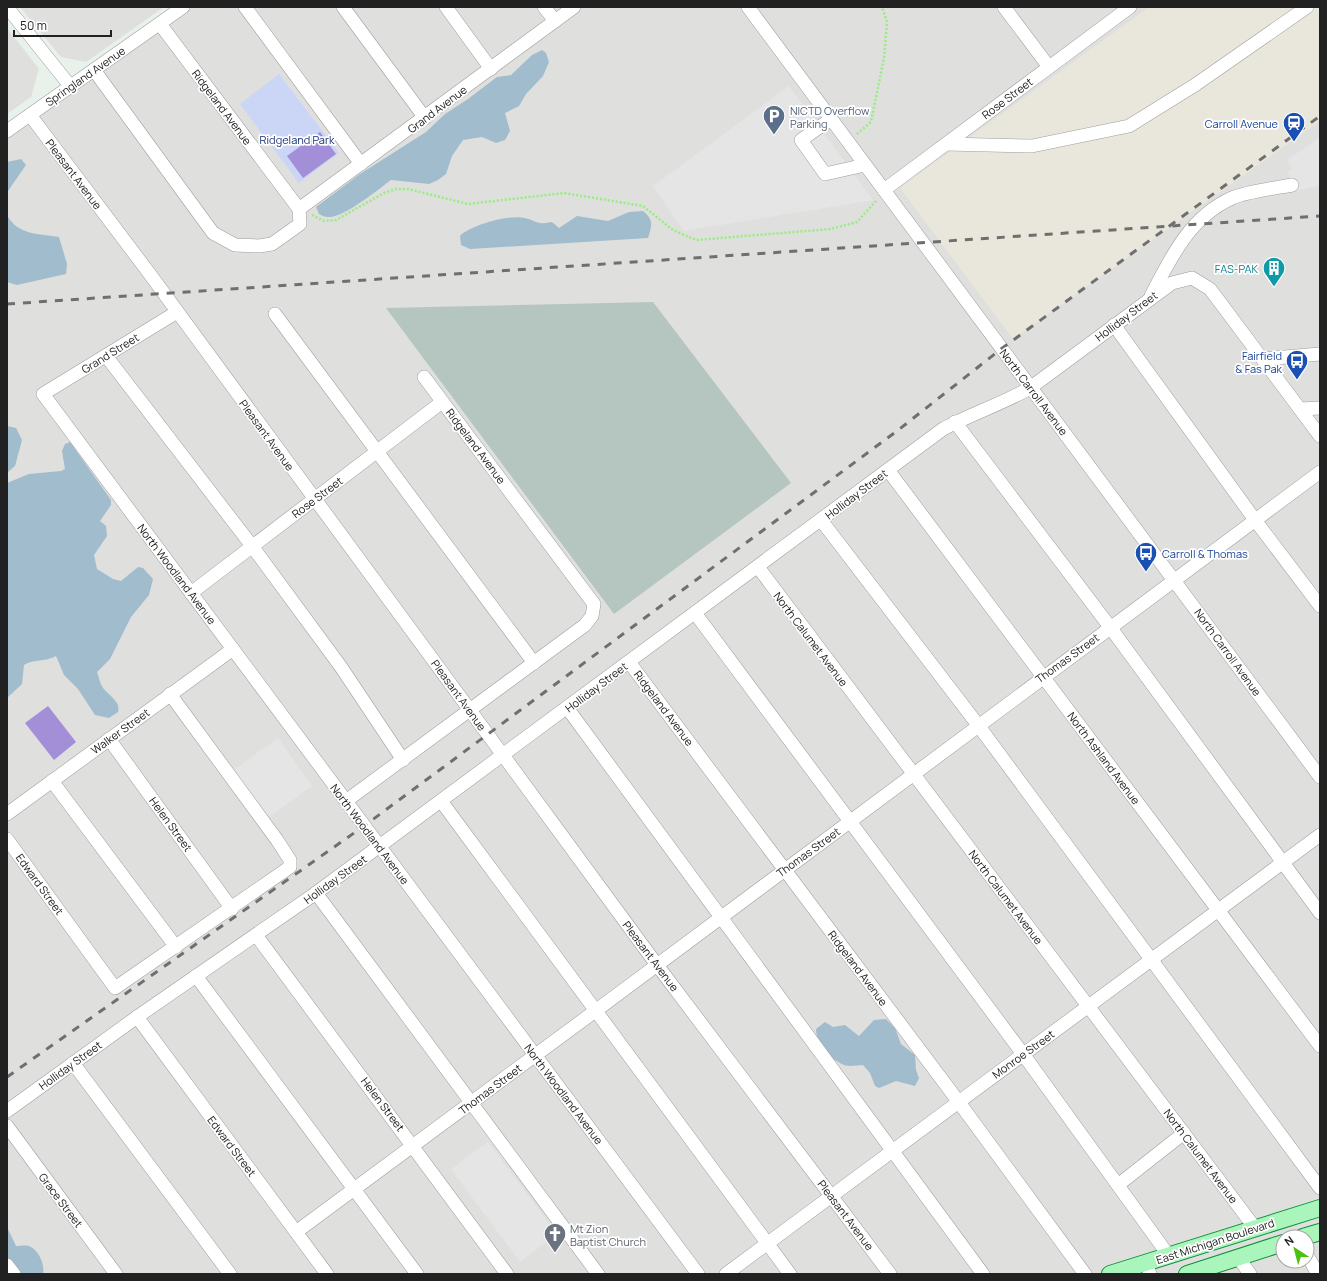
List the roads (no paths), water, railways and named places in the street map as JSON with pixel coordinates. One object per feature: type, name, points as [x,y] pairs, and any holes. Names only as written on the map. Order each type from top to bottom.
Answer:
[{"type":"main road","name":"East Michigan Boulevard","points":[[1110,1274],[1148,1269],[1169,1256],[1320,1208]]},
{"type":"main road","name":"East Michigan Boulevard","points":[[1190,1274],[1221,1269],[1238,1257],[1275,1245]]},
{"type":"street","points":[[7,7],[70,86]]},
{"type":"street","name":"Springland Avenue","points":[[7,131],[183,7]]},
{"type":"street","points":[[245,7],[361,164]]},
{"type":"street","points":[[343,7],[425,118]]},
{"type":"street","points":[[446,7],[490,69]]},
{"type":"street","points":[[544,7],[555,21]]},
{"type":"street","name":"Grand Avenue","points":[[299,209],[425,118],[574,7]]},
{"type":"street","name":"North Carroll Avenue","points":[[748,7],[1320,777]]},
{"type":"street","points":[[1004,7],[1049,67]]},
{"type":"street","name":"Rose Street","points":[[884,190],[1129,7]]},
{"type":"street","points":[[946,144],[1032,146],[1129,126],[1195,85],[1307,7]]},
{"type":"street","name":"Ridgeland Avenue","points":[[160,24],[299,209]]},
{"type":"street","points":[[94,70],[213,233],[235,245],[272,244],[300,224],[299,209]]},
{"type":"street","name":"Pleasant Avenue","points":[[30,115],[471,710],[657,965],[832,1195],[890,1274]]},
{"type":"street","points":[[831,119],[801,140],[825,174],[866,166]]},
{"type":"street","points":[[1149,299],[1176,248],[1195,224],[1233,198],[1292,185]]},
{"type":"street","name":"Holliday Street","points":[[7,1111],[137,1017],[316,893],[943,429],[955,422],[1007,401],[1030,388],[1172,283],[1192,278],[1210,289],[1263,359]]},
{"type":"street","name":"Grand Street","points":[[43,394],[177,312]]},
{"type":"street","points":[[275,314],[534,663]]},
{"type":"street","points":[[1114,325],[1255,520],[1320,606]]},
{"type":"street","points":[[1263,359],[1320,354]]},
{"type":"street","points":[[106,356],[252,546],[341,668],[403,760]]},
{"type":"street","points":[[1263,359],[1320,436]]},
{"type":"street","name":"Ridgeland Avenue","points":[[346,801],[585,625],[592,616],[594,604],[424,377]]},
{"type":"street","name":"North Woodland Avenue","points":[[43,394],[698,1274]]},
{"type":"street","name":"Rose Street","points":[[191,593],[442,402]]},
{"type":"street","points":[[1300,409],[1320,408]]},
{"type":"street","points":[[955,422],[1110,627],[1320,913]]},
{"type":"street","name":"North Ashland Avenue","points":[[888,470],[1320,1046]]},
{"type":"street","name":"Thomas Street","points":[[296,1232],[913,775],[1042,676],[1320,472]]},
{"type":"street","points":[[821,520],[978,725],[1320,1188]]},
{"type":"street","name":"North Calumet Avenue","points":[[758,567],[1255,1228]]},
{"type":"street","points":[[695,613],[1023,1054],[1169,1256]]},
{"type":"street","name":"Walker Street","points":[[7,814],[233,649]]},
{"type":"street","name":"Ridgeland Avenue","points":[[629,662],[958,1101],[1085,1274]]},
{"type":"street","points":[[52,781],[176,947],[290,867],[290,860],[277,840],[170,694]]},
{"type":"street","points":[[568,708],[720,918],[893,1150],[983,1274]]},
{"type":"street","name":"Helen Street","points":[[109,739],[232,909]]},
{"type":"street","points":[[441,801],[790,1274]]},
{"type":"street","name":"Monroe Street","points":[[726,1274],[958,1101],[1320,835]]},
{"type":"street","name":"Edward Street","points":[[7,839],[115,988],[176,947]]},
{"type":"street","points":[[316,893],[598,1274]]},
{"type":"street","name":"Helen Street","points":[[256,935],[414,1146],[507,1274]]},
{"type":"street","points":[[196,976],[417,1274]]},
{"type":"street","name":"Edward Street","points":[[137,1017],[327,1274]]},
{"type":"street","points":[[73,1064],[230,1274]]},
{"type":"street","name":"Grace Street","points":[[7,1126],[116,1274]]},
{"type":"street","points":[[1118,1185],[1184,1133]]},
{"type":"street","points":[[1238,1257],[1250,1274]]},
{"type":"street","points":[[7,1265],[14,1274]]},
{"type":"railway","points":[[7,1077],[364,826],[897,431],[1001,349],[1320,116]]},
{"type":"railway","points":[[7,304],[1320,216]]},
{"type":"place","name":"NICTD Overflow Parking","points":[[774,136]]},
{"type":"place","name":"Carroll Avenue","points":[[1294,142]]},
{"type":"place","name":"FAS-PAK","points":[[1274,288]]},
{"type":"place","name":"Fairfield & Fas Pak","points":[[1297,380]]},
{"type":"place","name":"Carroll & Thomas","points":[[1146,572]]},
{"type":"place","name":"Mt Zion Baptist Church","points":[[555,1254]]},
{"type":"park label","name":"Ridgeland Park","points":[[297,139]]}]
